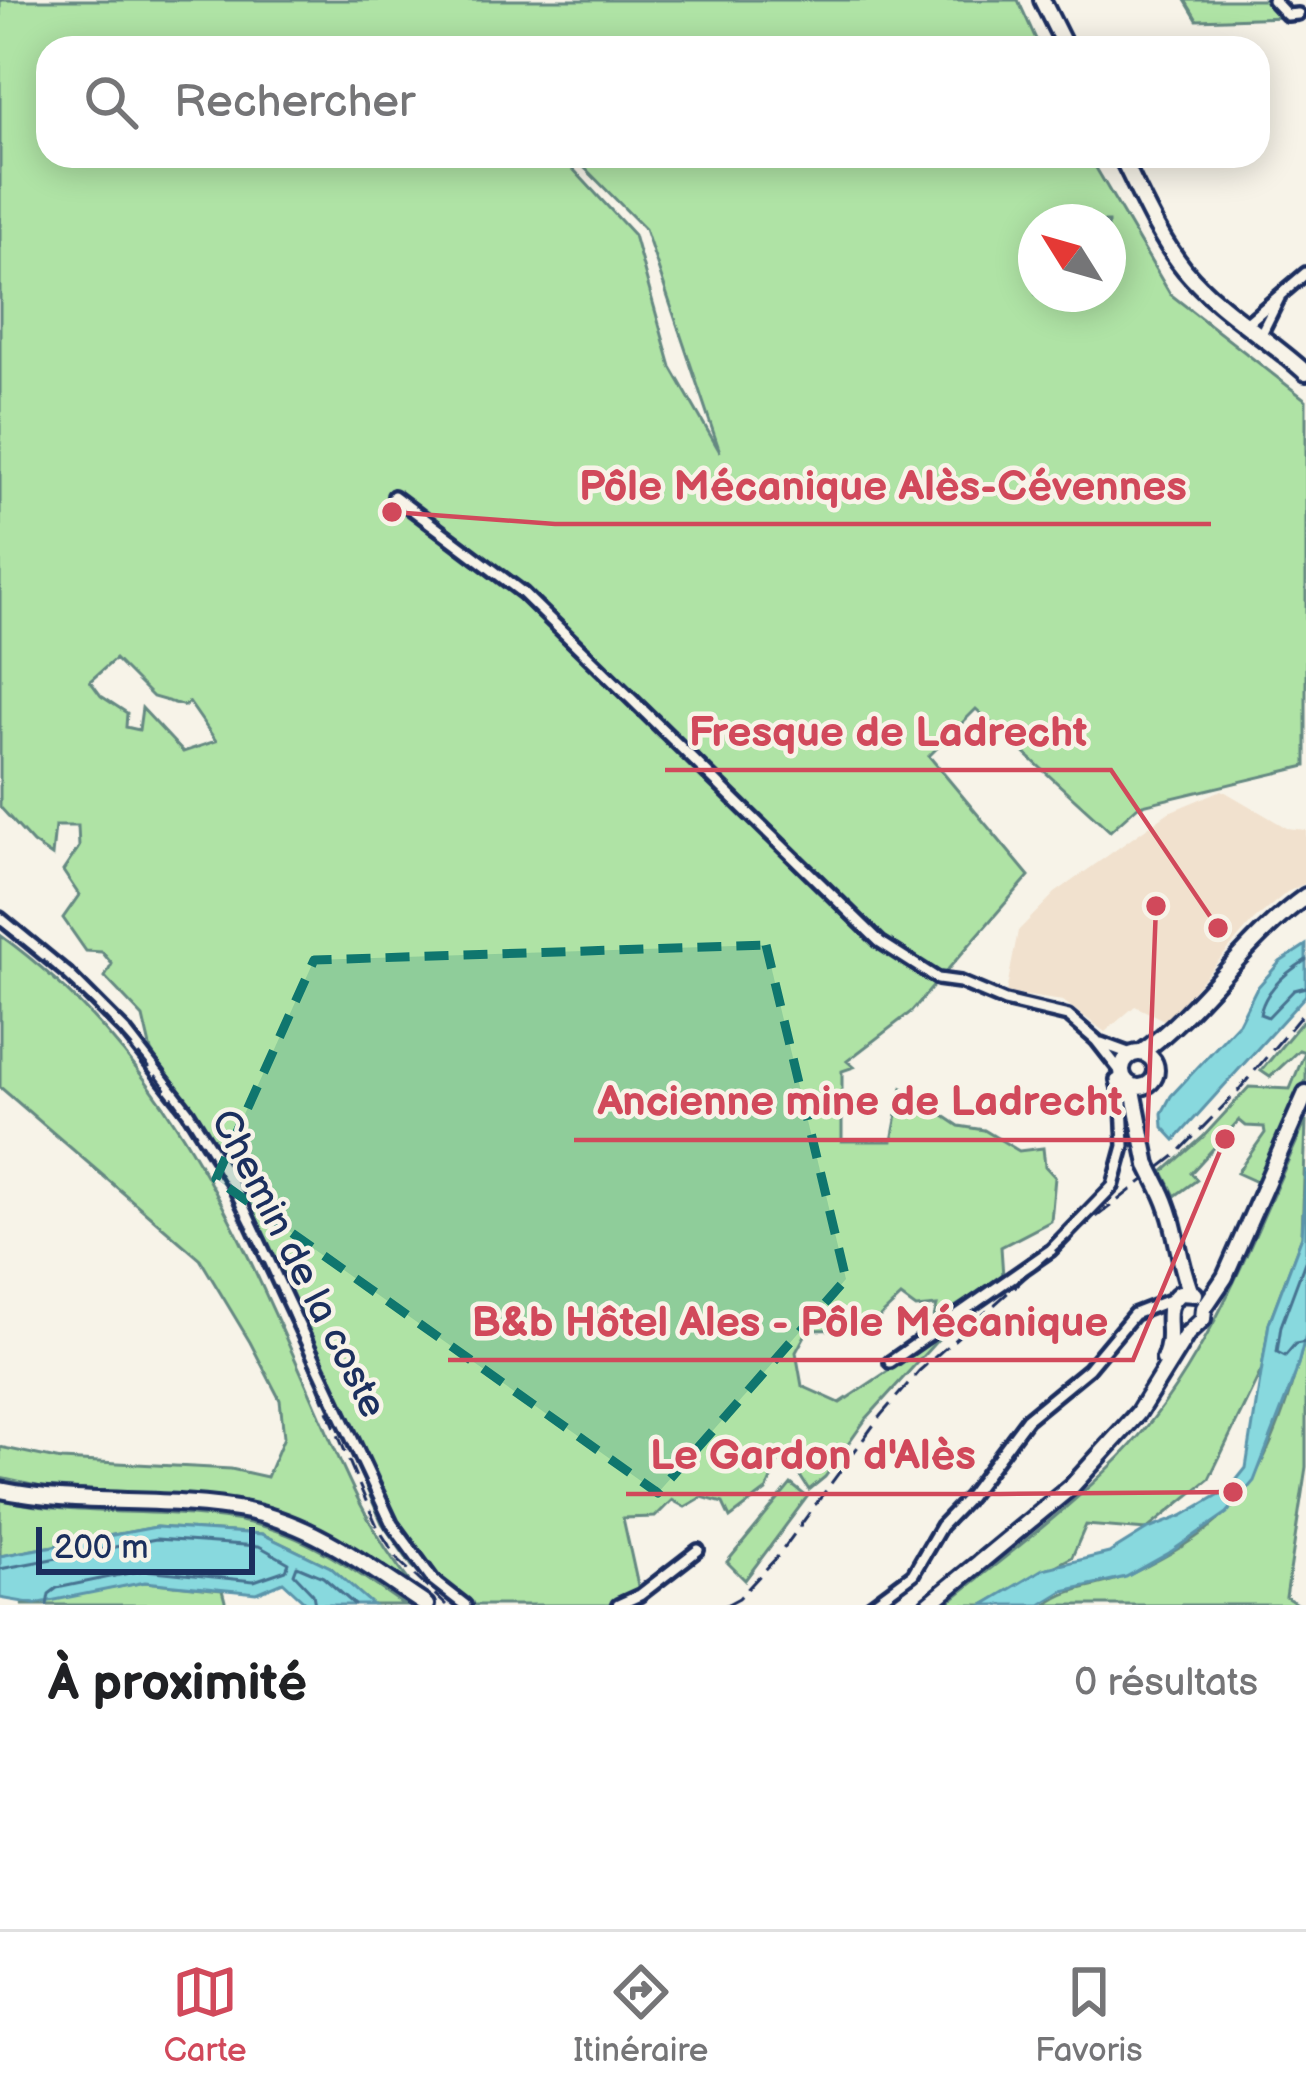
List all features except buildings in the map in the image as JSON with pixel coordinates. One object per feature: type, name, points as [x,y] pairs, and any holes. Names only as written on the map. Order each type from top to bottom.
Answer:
[{"type":"main road","points":[[1042,0],[1060,36]]},
{"type":"main road","points":[[1127,168],[1158,231],[1185,270],[1306,368]]},
{"type":"main road","points":[[1140,1125],[1146,1087],[1155,1077],[1175,1028],[1253,938],[1306,896]]},
{"type":"main road","points":[[1124,1077],[1136,1053],[1175,1028]]},
{"type":"main road","points":[[1136,1053],[1156,1066]]},
{"type":"main road","points":[[1124,1077],[1146,1087]]},
{"type":"main road","points":[[1124,1077],[1134,1095],[1148,1165],[1175,1226],[1180,1264],[1204,1308]]},
{"type":"main road","points":[[928,1605],[1055,1501],[1138,1413],[1187,1334],[1203,1319],[1204,1308],[1225,1276],[1306,1093]]},
{"type":"main road","points":[[1167,1307],[1216,1278],[1240,1238]]},
{"type":"main road","points":[[1111,1445],[1169,1348],[1167,1307],[1180,1264]]},
{"type":"main road","points":[[1167,1307],[1184,1330],[1195,1327]]},
{"type":"main road","points":[[0,1490],[250,1511],[328,1541],[426,1605]]},
{"type":"street","points":[[1273,0],[1287,15],[1303,15]]},
{"type":"street","points":[[1248,321],[1306,273]]},
{"type":"street","points":[[1262,332],[1279,296]]},
{"type":"street","points":[[394,496],[513,584],[836,902],[895,954],[938,979],[1055,1011],[1080,1024],[1124,1077],[1116,1080],[1124,1147],[1117,1178],[1051,1250],[890,1362]]},
{"type":"street","points":[[608,678],[619,668]]},
{"type":"street","name":"Chemin de la coste","points":[[0,918],[68,974],[125,1031],[188,1112],[232,1183],[392,1524],[433,1580],[464,1605]]},
{"type":"street","points":[[1096,1040],[1136,1053]]},
{"type":"street","points":[[871,1605],[913,1574],[941,1526],[969,1497],[1014,1432],[1088,1369],[1134,1314],[1167,1307]]},
{"type":"street","points":[[618,1605],[642,1600],[698,1550]]},
{"type":"highlighted area","points":[[766,945],[846,1279],[658,1493],[216,1179],[314,960]]},
{"type":"shaded area","points":[[1222,790],[1287,828],[1306,830],[1306,883],[1287,892],[1254,920],[1166,1021],[1135,1006],[1105,1032],[1063,1001],[1006,993],[1018,931],[1055,893],[1169,812]]},
{"type":"green space","points":[[0,0],[1018,0],[1034,36],[36,36],[36,168],[572,168],[634,235],[671,367],[720,452],[645,229],[585,168],[1096,168],[1117,204],[1018,204],[1018,312],[1126,312],[1126,219],[1170,294],[1306,400],[1306,766],[1138,806],[1110,831],[976,709],[929,756],[1029,876],[911,1012],[847,1061],[854,1067],[842,1071],[842,1141],[892,1141],[902,1088],[959,1126],[984,1130],[1019,1151],[1043,1148],[1045,1166],[1055,1177],[1051,1221],[1001,1247],[1003,1276],[933,1321],[937,1306],[916,1308],[901,1297],[867,1329],[808,1330],[796,1352],[802,1386],[840,1403],[942,1335],[866,1419],[825,1477],[809,1490],[793,1465],[778,1462],[766,1491],[730,1518],[723,1503],[702,1497],[685,1507],[672,1500],[655,1517],[623,1518],[640,1595],[608,1605],[456,1605],[412,1566],[382,1523],[232,1183],[151,1051],[143,1017],[105,977],[112,964],[102,952],[86,951],[63,918],[79,895],[63,871],[79,847],[78,826],[55,826],[52,856],[0,807]],"holes":[[[115,659],[153,697],[185,706],[189,702],[216,741],[183,752],[142,708],[139,730],[126,727],[127,713],[101,696],[90,681]]]},
{"type":"green space","points":[[1185,0],[1266,0],[1283,17],[1197,20]]},
{"type":"green space","points":[[0,935],[105,1030],[185,1139],[249,1258],[364,1511],[409,1581],[329,1532],[272,1508],[199,1497],[41,1487],[0,1478],[0,1447],[61,1460],[231,1469],[267,1477],[284,1437],[280,1400],[200,1259],[0,1087]]},
{"type":"green space","points":[[1306,1017],[1306,1080],[1257,1182],[1237,1173],[1265,1133],[1264,1127],[1246,1126],[1239,1120],[1191,1173],[1197,1180],[1175,1196],[1163,1172],[1249,1087],[1290,1089],[1305,1052],[1299,1050],[1270,1077],[1261,1071]]},
{"type":"green space","points":[[1306,1121],[1302,1236],[1269,1323],[1262,1369],[1209,1479],[1146,1530],[1086,1525],[1072,1557],[983,1605],[945,1605],[1079,1496],[1151,1421],[1204,1340]]},
{"type":"green space","points":[[1306,1334],[1306,1467],[1286,1597],[1298,1605],[1046,1605],[1066,1593],[1145,1567],[1195,1538],[1227,1512],[1266,1453]]},
{"type":"green space","points":[[791,1484],[807,1497],[745,1580],[727,1562]]},
{"type":"green space","points":[[0,1499],[62,1509],[250,1523],[311,1546],[404,1605],[373,1605],[330,1567],[262,1534],[156,1527],[0,1556]]},
{"type":"green space","points":[[145,1582],[222,1590],[226,1605],[21,1605]]},
{"type":"water","points":[[1306,945],[1306,995],[1175,1140],[1163,1127],[1162,1113],[1171,1096],[1239,1023],[1256,989],[1280,962]]},
{"type":"water","points":[[1306,1169],[1306,1334],[1254,1481],[1227,1513],[1126,1577],[1063,1591],[1040,1605],[983,1605],[1043,1569],[1109,1553],[1146,1530],[1182,1516],[1230,1488],[1246,1468],[1269,1323],[1302,1236]]},
{"type":"water","points":[[156,1527],[262,1534],[330,1567],[373,1605],[308,1605],[283,1582],[257,1593],[145,1582],[35,1604],[0,1598],[0,1556]]},
{"type":"railway","points":[[0,926],[100,1013],[184,1115],[266,1265],[378,1528],[399,1561],[446,1605]]},
{"type":"railway","points":[[726,1605],[739,1598],[778,1556],[919,1371],[1077,1232],[1176,1155],[1306,1010]]},
{"type":"place","name":"Pôle Mécanique Alès-Cévennes","points":[[392,512]]},
{"type":"place","name":"Ancienne mine de Ladrecht","points":[[1156,906]]},
{"type":"place","name":"Fresque de Ladrecht","points":[[1218,928]]},
{"type":"place","name":"B&b Hôtel Ales - Pôle Mécanique","points":[[1225,1139]]},
{"type":"place","name":"Le Gardon d'Alès","points":[[1233,1492]]}]
